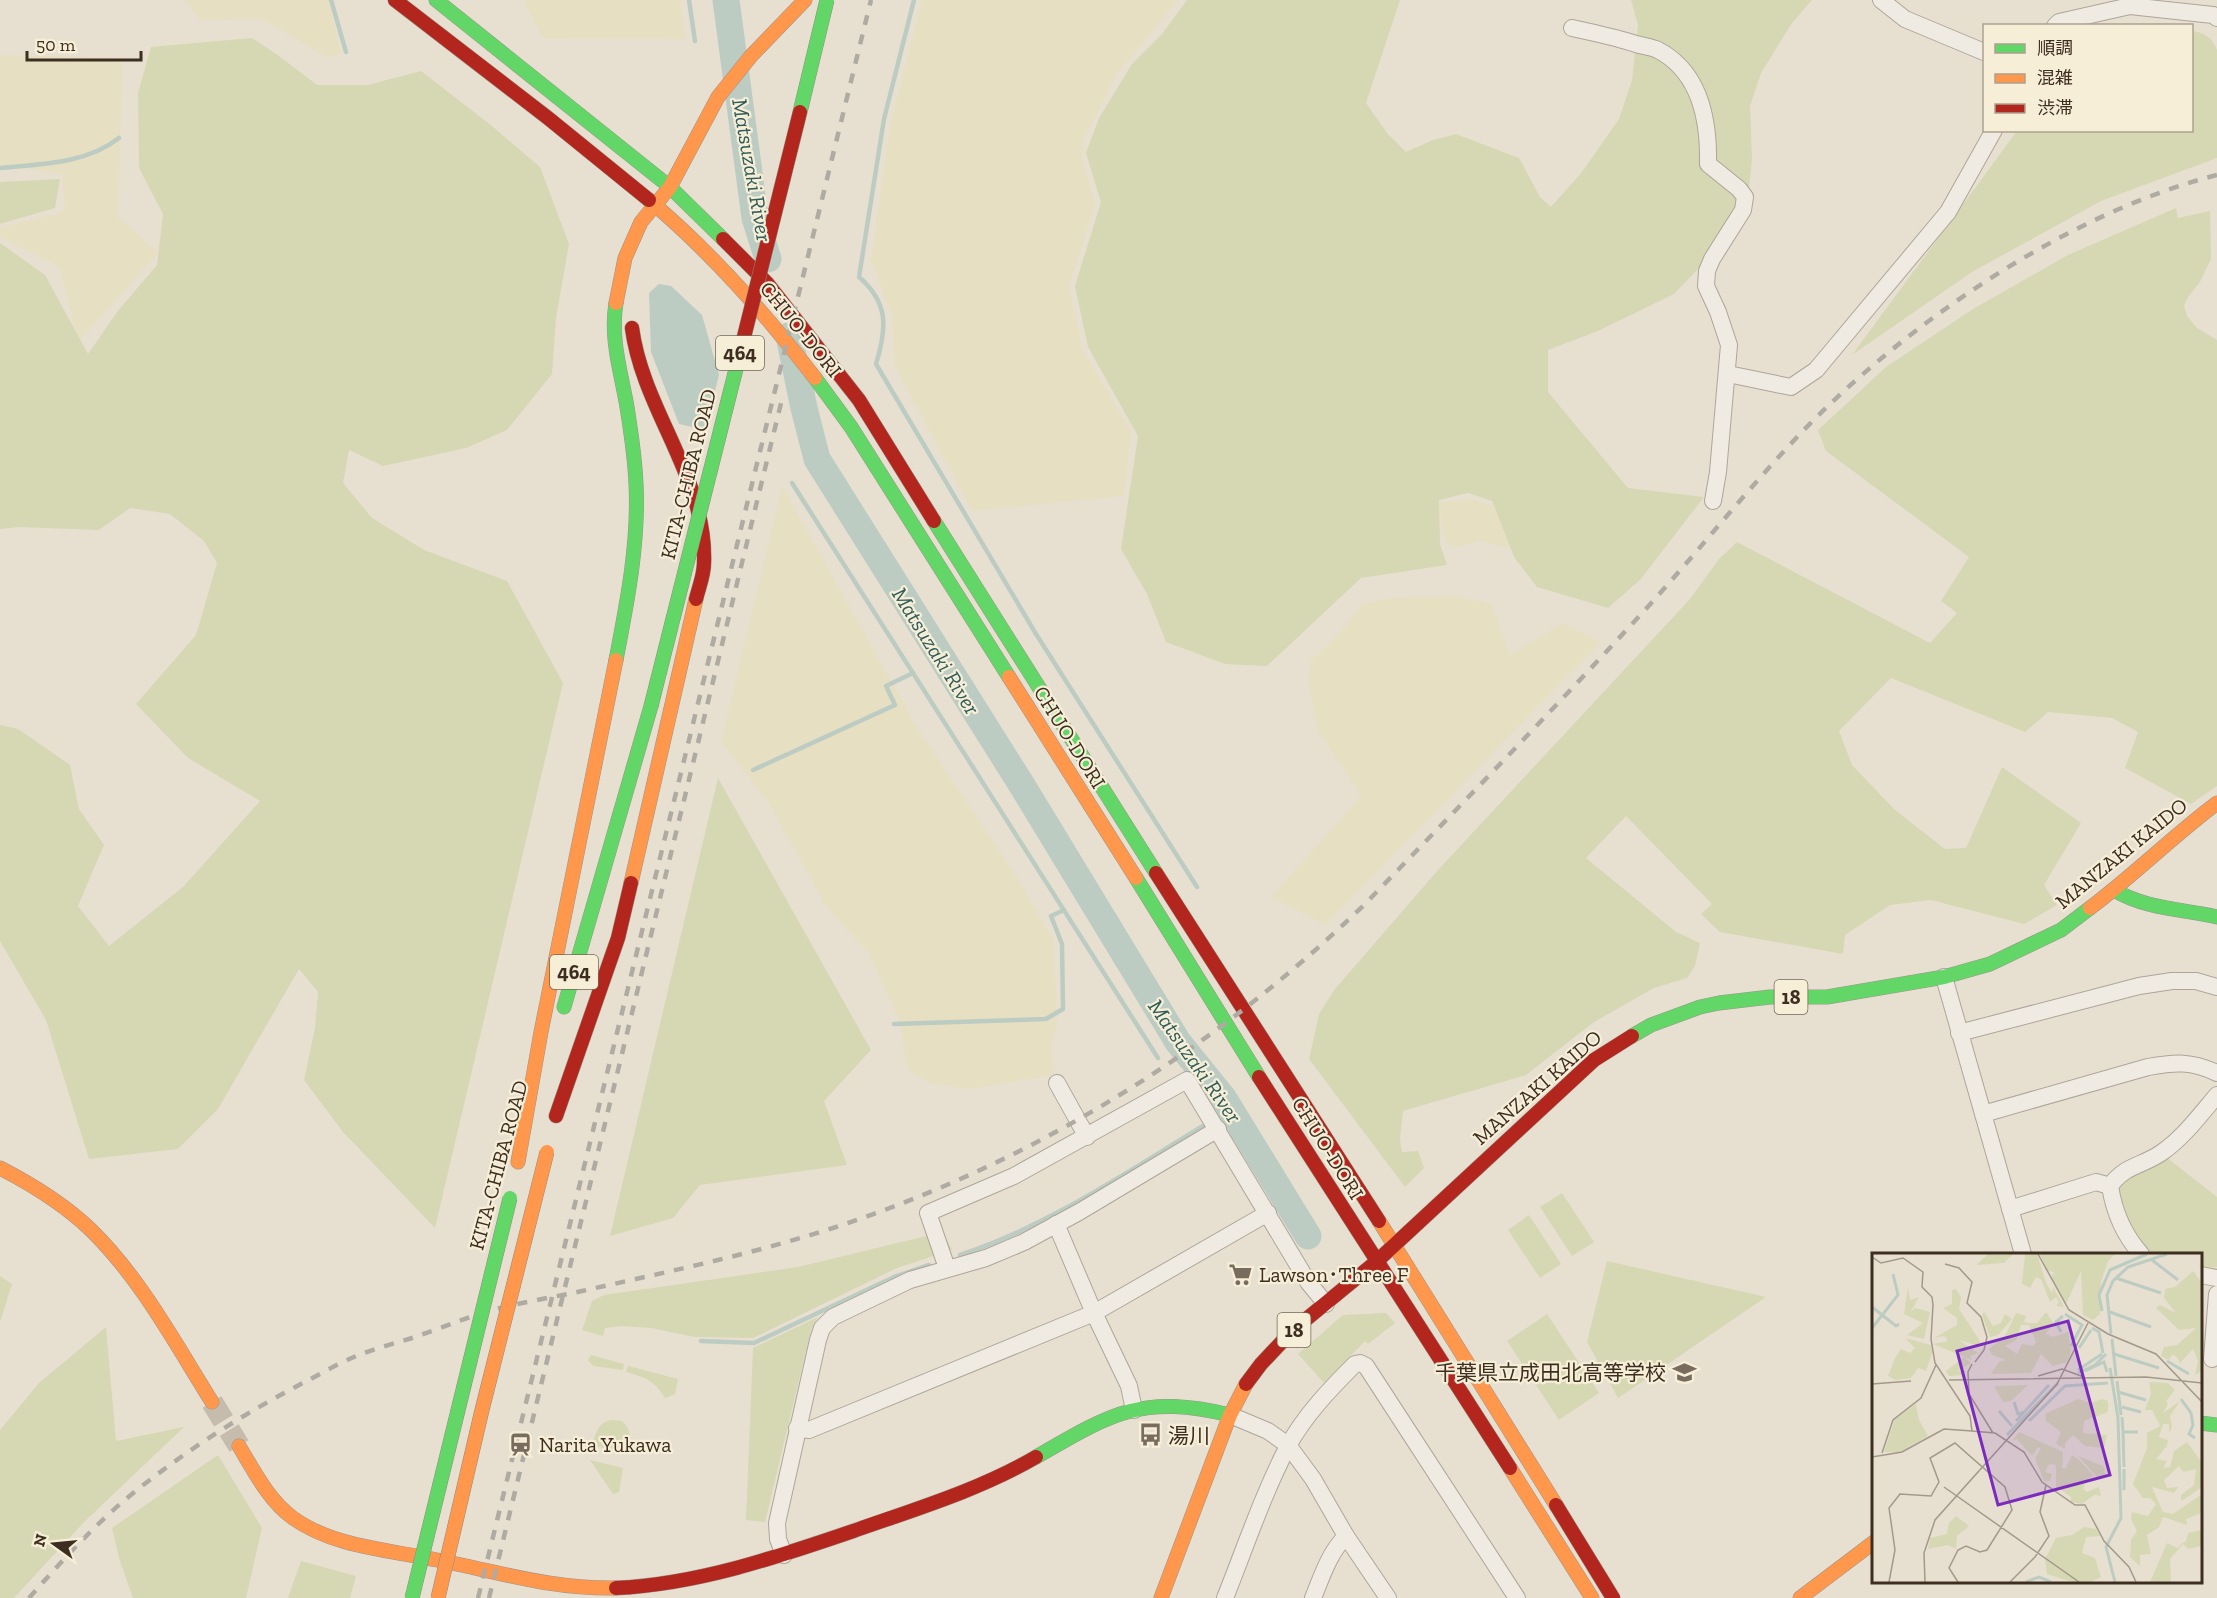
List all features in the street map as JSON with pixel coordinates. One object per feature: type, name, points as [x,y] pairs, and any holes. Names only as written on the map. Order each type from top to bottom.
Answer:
[{"type":"main road","name":"CHUO-DORI","points":[[395,0],[604,163],[698,243],[760,309],[825,391],[851,427],[1202,983],[1265,1088],[1377,1262],[1407,1304],[1592,1598]]},
{"type":"main road","name":"CHUO-DORI","points":[[436,0],[670,187],[767,283],[859,400],[1058,720],[1394,1244],[1613,1598]]},
{"type":"main road","points":[[652,228],[654,206],[670,187],[718,97],[751,56],[806,0]]},
{"type":"main road","name":"KITA-CHIBA ROAD","points":[[561,1017],[651,706],[784,181],[827,0]]},
{"type":"main road","name":"KITA-CHIBA ROAD","points":[[554,1039],[517,1167],[541,1032],[627,603],[634,546],[636,484],[627,407],[615,352],[615,307],[625,258],[641,222],[654,206]]},
{"type":"main road","name":"KITA-CHIBA ROAD","points":[[590,977],[555,1120],[618,938],[704,565],[703,532],[694,492],[649,394],[633,349],[632,315]]},
{"type":"main road","name":"KITA-CHIBA ROAD","points":[[601,931],[626,828],[639,748]]},
{"type":"main road","name":"MANZAKI KAIDO","points":[[1161,1598],[1230,1415],[1243,1388],[1293,1330],[1377,1262],[1594,1060],[1651,1025],[1700,1007],[1770,997],[1827,997],[1869,991],[1944,977],[1990,964],[2061,930],[2114,890],[2183,828],[2217,802]]},
{"type":"main road","points":[[2114,890],[2134,903],[2217,917]]},
{"type":"main road","points":[[438,1598],[482,1410],[548,1148]]},
{"type":"main road","points":[[0,1168],[28,1182],[65,1207],[99,1239],[140,1290],[212,1402]]},
{"type":"main road","name":"KITA-CHIBA ROAD","points":[[412,1598],[511,1193]]},
{"type":"main road","points":[[239,1446],[274,1499],[294,1519],[321,1532],[360,1544],[534,1582],[581,1587],[651,1585],[715,1573],[784,1555],[925,1506],[1002,1475],[1108,1418],[1134,1410],[1153,1406],[1178,1405],[1199,1407],[1230,1415]]},
{"type":"main road","points":[[2202,1423],[2217,1425]]},
{"type":"main road","points":[[1800,1598],[1872,1544]]},
{"type":"street","points":[[1881,0],[1905,19],[1983,52]]},
{"type":"street","points":[[2057,24],[2130,6],[2151,5],[2213,15],[2217,18]]},
{"type":"street","points":[[1572,28],[1658,50],[1679,65],[1695,88],[1706,123],[1708,164],[1739,189],[1744,197],[1743,210],[1707,271],[1706,286],[1729,345],[1718,472],[1713,501]]},
{"type":"street","points":[[1728,374],[1791,387],[1816,370],[1948,212],[1993,132]]},
{"type":"street","points":[[1944,977],[2023,1253]]},
{"type":"street","points":[[1959,1033],[2139,986],[2172,981],[2196,981],[2217,987]]},
{"type":"street","points":[[1983,1114],[2137,1070],[2172,1063],[2193,1063],[2217,1073]]},
{"type":"street","points":[[947,1268],[927,1213],[1014,1176],[1187,1080],[1308,1282],[1326,1304]]},
{"type":"street","points":[[1057,1083],[1087,1137]]},
{"type":"street","points":[[2140,1253],[2130,1242],[2121,1224],[2112,1203],[2110,1186],[2118,1175],[2161,1154],[2186,1131],[2217,1095]]},
{"type":"street","points":[[784,1555],[778,1539],[777,1523],[797,1428],[822,1328],[833,1317],[910,1280],[986,1258],[1024,1242],[1218,1129]]},
{"type":"street","points":[[2010,1209],[2096,1182],[2110,1186]]},
{"type":"street","points":[[797,1428],[809,1430],[1094,1313],[1268,1213]]},
{"type":"street","points":[[1056,1224],[1094,1313],[1129,1386],[1134,1410]]},
{"type":"street","points":[[2202,1275],[2217,1278]]},
{"type":"street","points":[[2210,1359],[2217,1294]]},
{"type":"street","points":[[1225,1598],[1288,1445],[1329,1390],[1355,1364],[1360,1363],[1366,1366],[1517,1598]]},
{"type":"street","points":[[1230,1415],[1268,1431],[1288,1445],[1313,1479],[1346,1536],[1388,1598]]},
{"type":"street","points":[[1313,1598],[1325,1568],[1346,1536]]},
{"type":"shaded area","points":[[184,0],[329,0],[341,54],[329,58],[262,19],[200,20]]},
{"type":"shaded area","points":[[525,0],[680,0],[686,39],[542,38]]},
{"type":"shaded area","points":[[922,0],[1178,0],[1117,74],[1083,141],[1082,158],[1095,204],[1069,287],[1082,349],[1131,431],[1124,496],[972,511],[895,366],[892,316],[871,260],[890,125]]},
{"type":"shaded area","points":[[0,55],[123,58],[118,217],[158,253],[79,341],[59,267],[0,237],[0,228],[65,211],[62,174],[0,165]]},
{"type":"shaded area","points":[[659,284],[671,286],[702,315],[719,375],[705,430],[679,424],[651,352],[649,293]]},
{"type":"shaded area","points":[[782,486],[919,731],[1018,879],[1054,941],[1057,1023],[1052,1046],[1053,1075],[970,1089],[929,1083],[907,1069],[900,1022],[868,953],[825,905],[768,802],[721,742]]},
{"type":"shaded area","points":[[1471,499],[1493,506],[1510,548],[1480,541],[1451,548],[1444,538],[1439,503]]},
{"type":"shaded area","points":[[1455,596],[1492,604],[1510,655],[1563,623],[1601,642],[1325,925],[1271,897],[1361,796],[1316,728],[1315,713],[1307,681],[1311,660],[1344,628],[1362,604],[1392,598]]},
{"type":"green space","points":[[1187,0],[1400,0],[1366,103],[1387,133],[1406,152],[1433,140],[1456,134],[1519,158],[1540,197],[1551,207],[1582,172],[1619,119],[1632,80],[1638,25],[1631,0],[1812,0],[1792,23],[1761,73],[1750,106],[1752,159],[1746,219],[1674,294],[1598,331],[1548,350],[1548,392],[1628,488],[1704,497],[1640,580],[1608,608],[1537,587],[1514,557],[1492,501],[1468,493],[1439,500],[1440,544],[1447,565],[1361,578],[1267,666],[1225,664],[1166,642],[1147,594],[1121,549],[1138,436],[1088,347],[1075,286],[1101,202],[1086,153],[1099,118],[1132,64],[1162,34]]},
{"type":"green space","points":[[2193,31],[2208,36],[2217,50],[2217,158],[2101,201],[1972,272],[1852,355],[2016,132],[2193,132]]},
{"type":"green space","points":[[252,38],[317,85],[368,85],[421,71],[540,167],[569,244],[556,318],[552,374],[507,430],[466,448],[383,466],[349,450],[343,483],[372,518],[424,550],[507,581],[563,683],[435,1228],[343,1132],[304,1080],[315,1028],[318,992],[299,969],[218,1109],[178,1149],[89,1159],[46,1020],[0,941],[0,725],[18,729],[70,765],[79,809],[104,845],[78,906],[109,946],[183,887],[260,801],[188,758],[136,704],[196,635],[217,563],[204,541],[170,514],[130,508],[99,530],[20,527],[0,529],[0,243],[45,275],[88,354],[117,312],[157,265],[163,214],[139,168],[138,93],[151,47]]},
{"type":"green space","points":[[60,179],[55,208],[0,224],[0,182]]},
{"type":"green space","points":[[2176,208],[2178,218],[2210,211],[2211,259],[2200,282],[2184,306],[2187,316],[2197,328],[2217,340],[2217,786],[2191,804],[2125,768],[2138,732],[2112,718],[2048,712],[2025,732],[1891,678],[1839,731],[1852,765],[1895,810],[1945,849],[1966,848],[2002,767],[2081,823],[2044,885],[2057,905],[2024,924],[1931,900],[1890,905],[1845,935],[1843,954],[1720,932],[1701,914],[1712,904],[1626,816],[1586,858],[1676,932],[1700,943],[1695,966],[1687,978],[1654,988],[1594,1022],[1526,1075],[1403,1111],[1400,1139],[1402,1152],[1418,1151],[1424,1168],[1405,1187],[1309,1059],[1319,1014],[1335,989],[1438,870],[1690,599],[1719,559],[1737,542],[1930,643],[1957,613],[1941,601],[1969,557],[1826,451],[1818,430],[1886,367],[1973,309],[2068,255]]},
{"type":"green space","points":[[718,778],[871,1050],[824,1101],[847,1165],[700,1185],[673,1218],[610,1236]]},
{"type":"green space","points":[[2166,1157],[2217,1197],[2217,1267],[2202,1267],[2202,1253],[2151,1253],[2144,1248],[2137,1241],[2128,1224],[2117,1185]]},
{"type":"green space","points":[[1562,1193],[1594,1242],[1572,1256],[1540,1207]]},
{"type":"green space","points":[[1529,1215],[1561,1264],[1540,1278],[1508,1230]]},
{"type":"green space","points":[[943,1232],[952,1250],[897,1268],[753,1338],[695,1337],[651,1328],[622,1326],[605,1328],[603,1336],[582,1330],[592,1301],[604,1295],[798,1267]]},
{"type":"green space","points":[[1607,1261],[1766,1297],[1618,1398],[1587,1342]]},
{"type":"green space","points":[[0,1276],[12,1284],[0,1322]]},
{"type":"green space","points":[[1386,1313],[1395,1323],[1368,1344],[1365,1341],[1324,1383],[1298,1354],[1343,1315]]},
{"type":"green space","points":[[1547,1314],[1599,1393],[1559,1420],[1507,1341]]},
{"type":"green space","points":[[818,1317],[811,1330],[765,1522],[746,1520],[753,1348]]},
{"type":"green space","points":[[106,1327],[116,1441],[184,1427],[83,1523],[14,1598],[0,1598],[0,1430],[39,1383]]},
{"type":"green space","points":[[591,1355],[624,1364],[623,1370],[593,1366],[588,1360]]},
{"type":"green space","points":[[628,1366],[678,1379],[675,1394],[665,1398],[649,1380],[626,1372]]},
{"type":"green space","points":[[613,1420],[622,1421],[628,1429],[630,1440],[627,1454],[592,1445],[601,1425]]},
{"type":"green space","points":[[218,1455],[262,1528],[246,1598],[133,1598],[119,1558],[112,1528]]},
{"type":"green space","points":[[590,1460],[623,1468],[619,1492],[613,1494]]},
{"type":"green space","points":[[301,1561],[356,1576],[350,1598],[288,1598]]},
{"type":"waterway","points":[[331,0],[346,52]]},
{"type":"waterway","points":[[689,0],[695,41]]},
{"type":"waterway","name":"Matsuzaki River","points":[[726,0],[755,218],[768,259]]},
{"type":"waterway","points":[[914,0],[884,119],[859,277],[876,296],[883,317],[882,339],[876,364],[1036,634],[1197,887]]},
{"type":"waterway","points":[[0,168],[47,164],[77,158],[106,147],[119,138]]},
{"type":"waterway","name":"Matsuzaki River","points":[[789,336],[817,459],[1023,787],[1178,1042],[1224,1099],[1308,1236]]},
{"type":"waterway","points":[[792,483],[1158,1058]]},
{"type":"waterway","points":[[753,770],[895,705],[886,686],[913,673]]},
{"type":"waterway","points":[[894,1024],[1046,1019],[1063,1009],[1062,944],[1051,916],[1064,910]]},
{"type":"waterway","points":[[960,1255],[993,1243],[1055,1214],[1203,1126]]},
{"type":"waterway","points":[[701,1341],[754,1343],[894,1277],[929,1265]]},
{"type":"tunnel","points":[[212,1402],[239,1446]]},
{"type":"railway","points":[[478,1598],[871,0]]},
{"type":"railway","points":[[29,1598],[91,1531],[118,1506],[192,1449],[277,1397],[347,1360],[485,1312],[710,1262],[836,1227],[981,1170],[1051,1135],[1118,1096],[1183,1053],[1246,1007],[1306,958],[1364,905],[1644,611],[1799,435],[1888,353],[1938,314],[1991,278],[2047,245],[2103,216],[2160,193],[2217,175]]},
{"type":"railway","points":[[489,1598],[783,395]]},
{"type":"traffic: fast","points":[[436,0],[670,187],[723,239]]},
{"type":"traffic: fast","points":[[800,112],[827,0]]},
{"type":"traffic: fast","points":[[616,303],[615,342],[633,446],[636,528],[616,660]]},
{"type":"traffic: fast","points":[[651,706],[739,357]]},
{"type":"traffic: fast","points":[[815,378],[851,427],[1009,677]]},
{"type":"traffic: fast","points":[[934,521],[1156,873]]},
{"type":"traffic: fast","points":[[564,1007],[651,706]]},
{"type":"traffic: fast","points":[[1136,878],[1259,1077]]},
{"type":"traffic: fast","points":[[2114,890],[2151,905],[2217,917]]},
{"type":"traffic: fast","points":[[1632,1036],[1651,1025],[1700,1007],[1719,1003],[1770,997],[1827,997],[1944,977],[1990,964],[2061,930],[2090,908]]},
{"type":"traffic: fast","points":[[412,1598],[510,1198]]},
{"type":"traffic: fast","points":[[1036,1457],[1107,1419],[1150,1407],[1199,1409],[1230,1415]]},
{"type":"traffic: fast","points":[[2202,1423],[2217,1425]]},
{"type":"traffic: slow","points":[[616,303],[625,258],[641,222],[670,187],[718,97],[751,56],[805,0]]},
{"type":"traffic: slow","points":[[649,200],[737,284],[815,378]]},
{"type":"traffic: slow","points":[[631,883],[696,599]]},
{"type":"traffic: slow","points":[[518,1162],[541,1032],[616,660]]},
{"type":"traffic: slow","points":[[1009,677],[1136,878]]},
{"type":"traffic: slow","points":[[2090,908],[2217,803]]},
{"type":"traffic: slow","points":[[438,1598],[482,1410],[547,1152]]},
{"type":"traffic: slow","points":[[0,1168],[59,1203],[109,1249],[142,1290],[212,1402]]},
{"type":"traffic: slow","points":[[1379,1221],[1556,1505]]},
{"type":"traffic: slow","points":[[1161,1598],[1230,1415],[1246,1384]]},
{"type":"traffic: slow","points":[[239,1446],[263,1485],[284,1511],[309,1528],[326,1535],[362,1546],[525,1579],[569,1586],[616,1588]]},
{"type":"traffic: slow","points":[[1510,1468],[1592,1598]]},
{"type":"traffic: slow","points":[[1800,1598],[1872,1544]]},
{"type":"traffic: jam","points":[[395,0],[548,118],[649,200]]},
{"type":"traffic: jam","points":[[739,357],[800,112]]},
{"type":"traffic: jam","points":[[723,239],[767,283],[859,400],[934,521]]},
{"type":"traffic: jam","points":[[632,328],[638,358],[648,388],[696,502],[702,532],[704,563],[696,599]]},
{"type":"traffic: jam","points":[[1156,873],[1379,1221]]},
{"type":"traffic: jam","points":[[556,1116],[618,938],[631,883]]},
{"type":"traffic: jam","points":[[1246,1384],[1261,1364],[1293,1330],[1376,1262],[1594,1060],[1632,1036]]},
{"type":"traffic: jam","points":[[1259,1077],[1510,1468]]},
{"type":"traffic: jam","points":[[616,1588],[709,1575],[770,1558],[949,1497],[994,1479],[1036,1457]]},
{"type":"traffic: jam","points":[[1556,1505],[1613,1598]]},
{"type":"place","name":"Lawson･Three F","points":[[1241,1274]]},
{"type":"place","name":"千葉県立成田北高等学校","points":[[1684,1372]]},
{"type":"place","name":"湯川","points":[[1150,1435]]},
{"type":"place","name":"Narita Yukawa","points":[[521,1444]]}]
